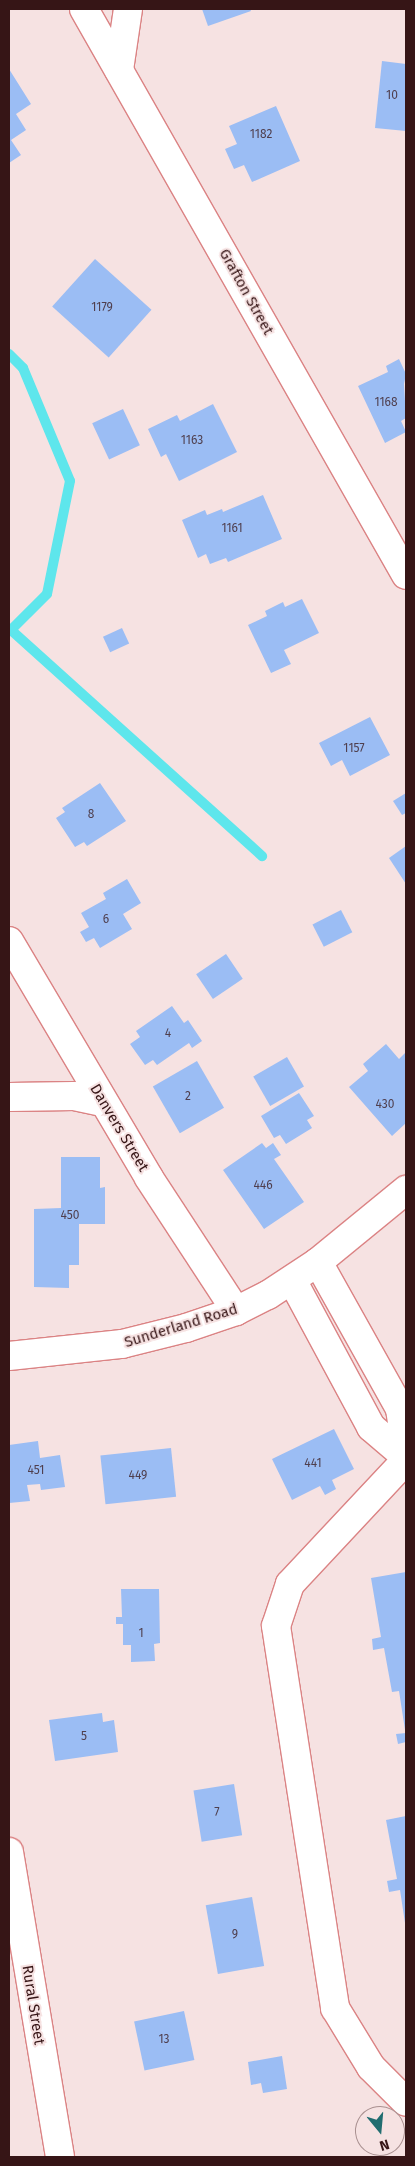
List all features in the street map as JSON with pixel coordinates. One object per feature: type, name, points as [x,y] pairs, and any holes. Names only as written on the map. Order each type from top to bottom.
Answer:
[{"type":"main road","name":"Grafton Street","points":[[84,9],[406,575]]},
{"type":"main road","points":[[119,70],[128,9]]},
{"type":"main road","name":"Danvers Street","points":[[9,941],[103,1102],[236,1311]]},
{"type":"main road","points":[[9,1097],[74,1096],[103,1102]]},
{"type":"main road","name":"Sunderland Road","points":[[9,1356],[122,1344],[186,1328],[236,1311],[292,1280],[318,1262],[406,1190]]},
{"type":"main road","points":[[318,1262],[400,1409],[406,1449]]},
{"type":"main road","points":[[292,1280],[371,1427],[406,1459],[290,1584],[276,1626],[336,2008],[371,2068],[406,2102]]},
{"type":"main road","name":"Rural Street","points":[[9,1852],[60,2157]]},
{"type":"building","points":[[202,9],[250,9],[251,11],[208,26]]},
{"type":"building","points":[[382,61],[406,64],[406,131],[375,128]]},
{"type":"building","points":[[9,69],[31,104],[16,114],[26,130],[11,140],[21,155],[9,163]]},
{"type":"building","points":[[276,106],[300,161],[252,182],[244,165],[234,169],[225,149],[237,144],[229,126]]},
{"type":"building","points":[[95,259],[151,310],[109,357],[52,307]]},
{"type":"building","points":[[399,359],[406,374],[404,384],[406,418],[401,421],[406,432],[385,443],[358,386],[388,372],[386,366]]},
{"type":"building","points":[[213,404],[237,452],[179,481],[166,454],[161,457],[148,429],[177,415],[180,421]]},
{"type":"building","points":[[123,409],[140,445],[109,460],[92,423]]},
{"type":"building","points":[[263,495],[282,539],[228,562],[226,558],[210,564],[206,554],[198,558],[182,520],[205,510],[207,515],[222,509],[223,512]]},
{"type":"building","points":[[302,599],[319,633],[284,650],[291,664],[271,673],[248,625],[267,616],[265,611],[283,602],[285,607]]},
{"type":"building","points":[[122,628],[129,643],[110,652],[103,637]]},
{"type":"building","points":[[370,717],[390,755],[350,776],[342,760],[331,766],[319,743]]},
{"type":"building","points":[[100,783],[126,821],[87,846],[84,842],[75,847],[56,818],[65,812],[62,808]]},
{"type":"building","points":[[406,793],[406,813],[402,815],[393,801]]},
{"type":"building","points":[[406,846],[406,884],[389,858]]},
{"type":"building","points":[[127,879],[141,903],[123,914],[132,929],[100,948],[94,938],[86,942],[80,932],[89,927],[81,913],[106,899],[103,893]]},
{"type":"building","points":[[341,910],[352,932],[324,947],[312,925]]},
{"type":"building","points":[[226,954],[243,979],[213,999],[196,974]]},
{"type":"building","points":[[172,1006],[184,1023],[188,1020],[202,1041],[192,1048],[189,1043],[157,1065],[153,1060],[145,1065],[130,1044],[140,1037],[136,1031]]},
{"type":"building","points":[[386,1044],[399,1059],[406,1052],[406,1123],[392,1136],[349,1087],[368,1071],[363,1064]]},
{"type":"building","points":[[287,1057],[304,1086],[270,1106],[253,1076]]},
{"type":"building","points":[[197,1061],[224,1108],[180,1133],[153,1086]]},
{"type":"building","points":[[299,1093],[314,1116],[307,1120],[312,1128],[286,1144],[280,1135],[274,1138],[261,1116]]},
{"type":"building","points":[[262,1143],[266,1148],[273,1143],[281,1155],[274,1159],[304,1202],[264,1229],[223,1170]]},
{"type":"building","points":[[61,1157],[100,1157],[100,1188],[105,1187],[105,1224],[79,1224],[79,1265],[69,1265],[69,1288],[34,1287],[34,1209],[61,1208]]},
{"type":"building","points":[[334,1429],[354,1469],[332,1480],[336,1489],[325,1495],[320,1486],[292,1500],[272,1459]]},
{"type":"building","points":[[38,1441],[40,1458],[60,1455],[65,1487],[41,1490],[40,1484],[27,1485],[30,1501],[9,1503],[9,1445]]},
{"type":"building","points":[[171,1448],[176,1497],[106,1504],[100,1455]]},
{"type":"building","points":[[406,1572],[405,1730],[399,1691],[392,1692],[384,1648],[373,1650],[372,1639],[381,1637],[371,1578]]},
{"type":"building","points":[[121,1589],[159,1589],[160,1643],[154,1644],[155,1661],[131,1662],[131,1645],[123,1645],[123,1624],[116,1624],[116,1617],[122,1617]]},
{"type":"building","points":[[102,1713],[103,1722],[114,1720],[118,1752],[55,1761],[49,1720]]},
{"type":"building","points":[[406,1733],[406,1742],[398,1744],[396,1734]]},
{"type":"building","points":[[234,1784],[242,1835],[202,1842],[194,1790]]},
{"type":"building","points":[[406,1816],[405,1923],[400,1890],[389,1892],[387,1881],[397,1879],[386,1820]]},
{"type":"building","points":[[252,1897],[264,1966],[218,1974],[206,1905]]},
{"type":"building","points":[[184,2011],[194,2060],[145,2071],[134,2022]]},
{"type":"building","points":[[282,2056],[287,2089],[263,2093],[261,2083],[251,2085],[248,2062]]},
{"type":"waterway","points":[[9,354],[23,368],[70,481],[47,594],[11,630],[262,856]]}]
